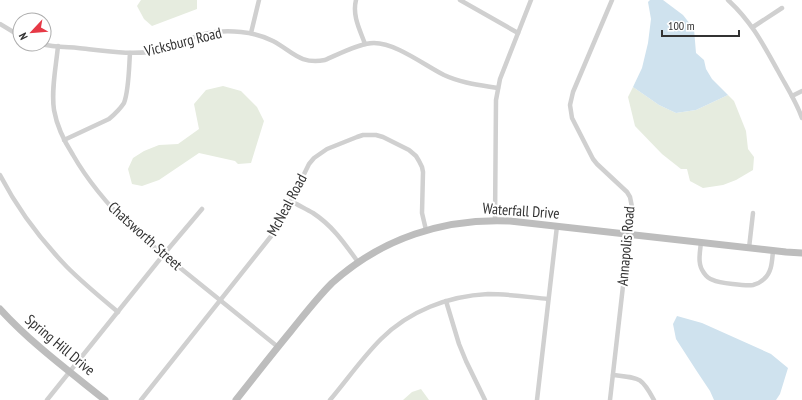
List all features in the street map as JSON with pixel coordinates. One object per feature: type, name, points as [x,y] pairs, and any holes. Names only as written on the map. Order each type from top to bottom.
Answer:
[{"type":"street","points":[[251,33],[259,0]]},
{"type":"street","points":[[356,0],[354,9],[356,19],[365,44]]},
{"type":"street","points":[[460,0],[518,33]]},
{"type":"street","points":[[495,220],[496,100],[502,72],[531,0]]},
{"type":"street","name":"Annapolis Road","points":[[610,400],[632,207],[630,197],[624,189],[596,164],[572,118],[570,105],[573,92],[612,0]]},
{"type":"street","points":[[728,0],[738,9],[753,27],[792,96],[802,118]]},
{"type":"street","points":[[753,27],[782,8]]},
{"type":"street","points":[[0,24],[12,31]]},
{"type":"street","name":"Vicksburg Road","points":[[52,45],[130,53],[151,52],[174,46],[208,33],[230,31],[251,33],[272,40],[297,57],[311,61],[318,61],[325,60],[365,44],[380,43],[394,47],[445,75],[465,82],[498,88]]},
{"type":"street","name":"Chatsworth Street","points":[[58,46],[53,100],[56,120],[64,140],[81,169],[104,200],[132,228],[278,347]]},
{"type":"street","points":[[64,140],[109,119],[120,109],[126,97],[130,53]]},
{"type":"street","points":[[792,96],[802,91]]},
{"type":"street","name":"McNeal Road","points":[[141,400],[272,235],[291,202],[309,164],[321,152],[357,136],[370,134],[384,137],[409,150],[416,156],[423,172],[422,213],[426,230]]},
{"type":"street","points":[[0,175],[24,215],[51,250],[83,282],[118,312]]},
{"type":"street","points":[[291,202],[312,213],[333,229],[358,262]]},
{"type":"street","points":[[47,400],[202,209]]},
{"type":"street","points":[[749,248],[753,213]]},
{"type":"street","name":"Waterfall Drive","points":[[236,400],[319,297],[332,284],[358,262],[394,242],[426,230],[462,222],[495,220],[802,253]]},
{"type":"street","points":[[537,400],[557,226]]},
{"type":"street","points":[[701,242],[699,258],[704,273],[707,277],[717,282],[748,286],[758,283],[767,276],[771,267],[773,251]]},
{"type":"street","points":[[330,400],[367,354],[382,338],[406,319],[433,306],[446,301],[473,295],[488,294],[548,299]]},
{"type":"street","points":[[446,301],[459,344],[485,400]]},
{"type":"street","name":"Spring Hill Drive","points":[[0,309],[26,335],[105,400]]},
{"type":"street","points":[[613,375],[633,377],[640,381],[647,387],[654,400]]},
{"type":"shaded area","points":[[141,0],[197,0],[197,9],[152,26],[144,19],[137,6]]},
{"type":"shaded area","points":[[223,86],[241,91],[257,107],[264,121],[251,163],[238,164],[235,161],[199,153],[159,180],[142,186],[132,184],[128,169],[133,158],[144,151],[159,145],[178,144],[199,129],[194,104],[206,90]]},
{"type":"shaded area","points":[[633,87],[659,105],[676,113],[696,110],[728,95],[734,101],[746,131],[748,149],[754,157],[753,170],[736,180],[723,185],[703,188],[690,181],[687,169],[681,169],[662,154],[635,126],[628,97]]},
{"type":"shaded area","points":[[421,389],[429,400],[403,400],[412,392]]},
{"type":"water","points":[[650,0],[663,0],[683,15],[694,29],[696,53],[704,60],[706,69],[712,79],[728,95],[696,110],[676,113],[659,105],[633,87],[642,68],[648,43],[651,19],[648,2]]},
{"type":"water","points":[[677,316],[702,323],[771,354],[788,368],[780,394],[776,400],[714,400],[710,391],[676,339],[673,324]]}]
